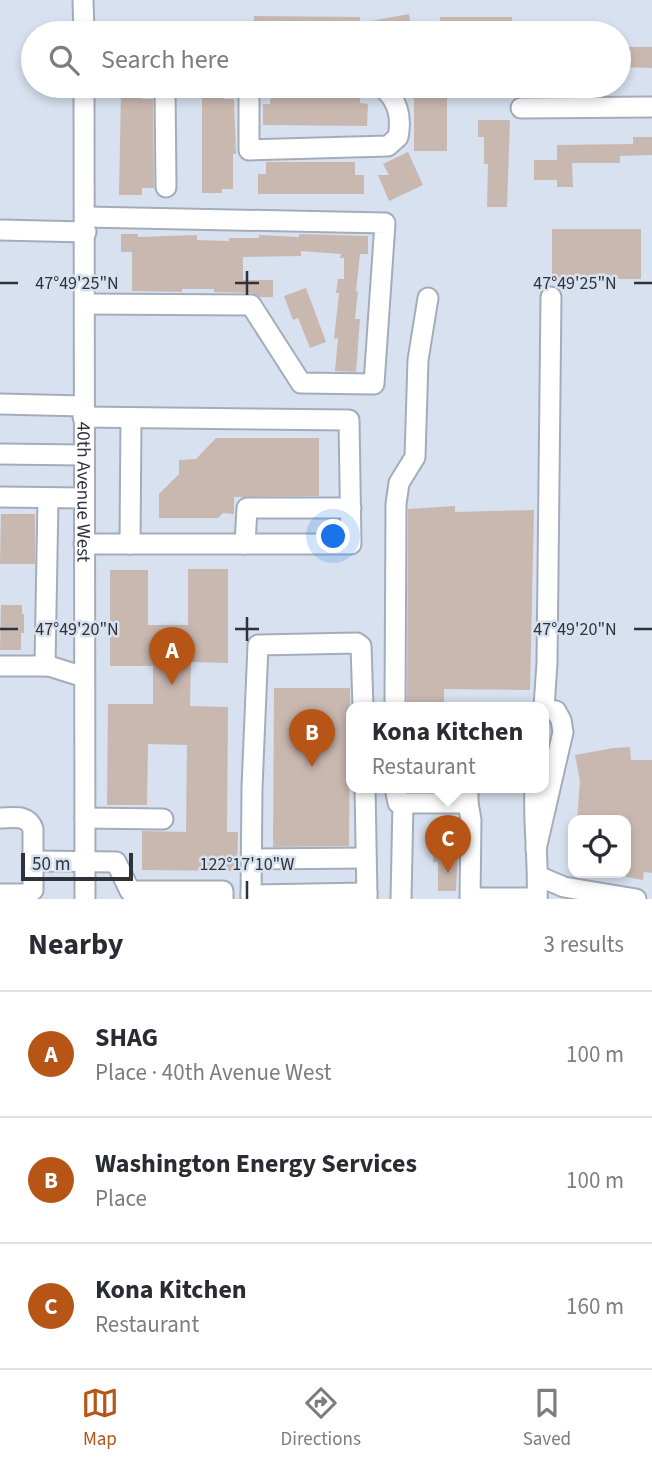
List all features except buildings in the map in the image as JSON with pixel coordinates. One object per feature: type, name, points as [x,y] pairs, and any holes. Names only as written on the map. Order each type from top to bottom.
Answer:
[{"type":"street","points":[[83,0],[84,21]]},
{"type":"street","name":"40th Avenue West","points":[[84,98],[85,899]]},
{"type":"street","points":[[165,98],[166,187]]},
{"type":"street","points":[[249,98],[249,150],[388,146],[398,137],[400,117],[392,98]]},
{"type":"street","points":[[521,108],[652,107]]},
{"type":"street","points":[[0,230],[86,225],[385,223],[374,384],[301,383],[251,305],[85,303]]},
{"type":"street","points":[[544,702],[551,297]]},
{"type":"street","points":[[396,702],[396,503],[400,483],[415,457],[418,360],[428,298]]},
{"type":"street","points":[[0,404],[131,418],[349,420],[351,544],[84,544]]},
{"type":"street","points":[[130,544],[131,418]]},
{"type":"street","points":[[0,454],[83,455]]},
{"type":"street","points":[[0,497],[83,498]]},
{"type":"street","points":[[45,666],[48,498]]},
{"type":"street","points":[[245,544],[247,508],[351,508]]},
{"type":"street","points":[[363,702],[361,646],[357,643],[258,645],[251,897],[367,896],[365,793]]},
{"type":"street","points":[[0,666],[45,666],[84,677]]},
{"type":"street","points":[[536,849],[563,733],[556,711],[549,709]]},
{"type":"street","points":[[401,899],[399,795],[468,795],[471,820],[470,898],[537,899],[538,876],[533,816],[535,793]]},
{"type":"street","points":[[0,818],[26,818],[31,821],[33,830],[33,890],[28,894],[0,894]]},
{"type":"street","points":[[85,818],[163,818]]},
{"type":"street","points":[[251,859],[366,858]]},
{"type":"street","points":[[33,861],[116,862],[130,891],[223,891],[223,899]]},
{"type":"street","points":[[538,876],[564,887],[636,899]]},
{"type":"place","name":"SHAG","points":[[172,685]]},
{"type":"place","name":"Washington Energy Services","points":[[312,767]]},
{"type":"place","name":"Kona Kitchen","points":[[448,873]]}]
